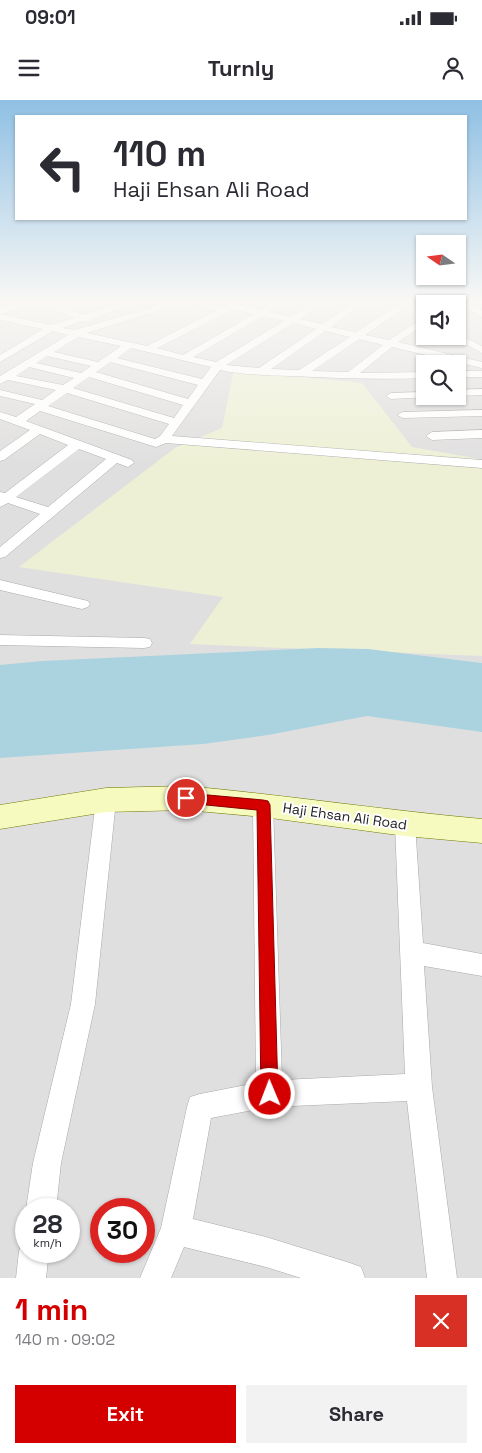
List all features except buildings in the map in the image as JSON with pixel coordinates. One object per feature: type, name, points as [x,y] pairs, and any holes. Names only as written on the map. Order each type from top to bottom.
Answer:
[{"type":"street","points":[[4,379],[40,356]]},
{"type":"street","points":[[82,356],[109,359],[204,383]]},
{"type":"street","points":[[106,356],[109,359]]},
{"type":"street","points":[[17,422],[113,356]]},
{"type":"street","points":[[176,356],[234,370],[352,376],[416,375]]},
{"type":"street","points":[[184,358],[188,356]]},
{"type":"street","points":[[0,393],[156,443],[164,439],[217,366],[233,356]]},
{"type":"street","points":[[260,372],[283,356]]},
{"type":"street","points":[[300,374],[325,356]]},
{"type":"street","points":[[352,376],[376,356]]},
{"type":"street","points":[[442,356],[482,365]]},
{"type":"street","points":[[27,364],[85,375],[190,403]]},
{"type":"street","points":[[466,374],[482,374]]},
{"type":"street","points":[[4,379],[65,389],[176,422]]},
{"type":"street","points":[[466,393],[482,392]]},
{"type":"street","points":[[391,396],[416,395]]},
{"type":"street","points":[[403,415],[482,412]]},
{"type":"street","points":[[0,554],[51,512],[122,460],[1,417]]},
{"type":"street","points":[[0,457],[38,430]]},
{"type":"street","points":[[432,436],[482,434]]},
{"type":"street","points":[[164,439],[482,464]]},
{"type":"street","points":[[2,499],[77,444]]},
{"type":"street","points":[[2,499],[51,512]]},
{"type":"street","points":[[0,585],[82,604]]},
{"type":"street","points":[[0,640],[144,643]]},
{"type":"street","name":"Haji Ehsan Ali Road","points":[[0,817],[106,800],[186,798],[263,805],[405,824],[482,831]]},
{"type":"street","points":[[43,1198],[48,1163],[83,1004],[106,800]]},
{"type":"street","points":[[263,805],[270,1094]]},
{"type":"street","points":[[405,824],[419,1087],[442,1278]]},
{"type":"street","points":[[411,952],[482,965]]},
{"type":"street","points":[[155,1278],[176,1230],[200,1107],[270,1094],[419,1087]]},
{"type":"street","points":[[176,1230],[266,1252],[350,1278]]},
{"type":"street","points":[[30,1278],[32,1263]]},
{"type":"shaded area","points":[[0,356],[416,356],[416,405],[466,405],[466,356],[482,356],[482,1278],[0,1278]]},
{"type":"green space","points":[[234,370],[362,383],[412,447],[480,459],[482,463],[482,656],[190,644],[223,597],[19,567],[175,448],[222,428]]},
{"type":"water","points":[[318,648],[368,649],[482,663],[482,732],[367,716],[268,735],[203,744],[0,758],[0,665],[42,661]]},
{"type":"route","points":[[186,798],[263,805],[270,1094]]}]
